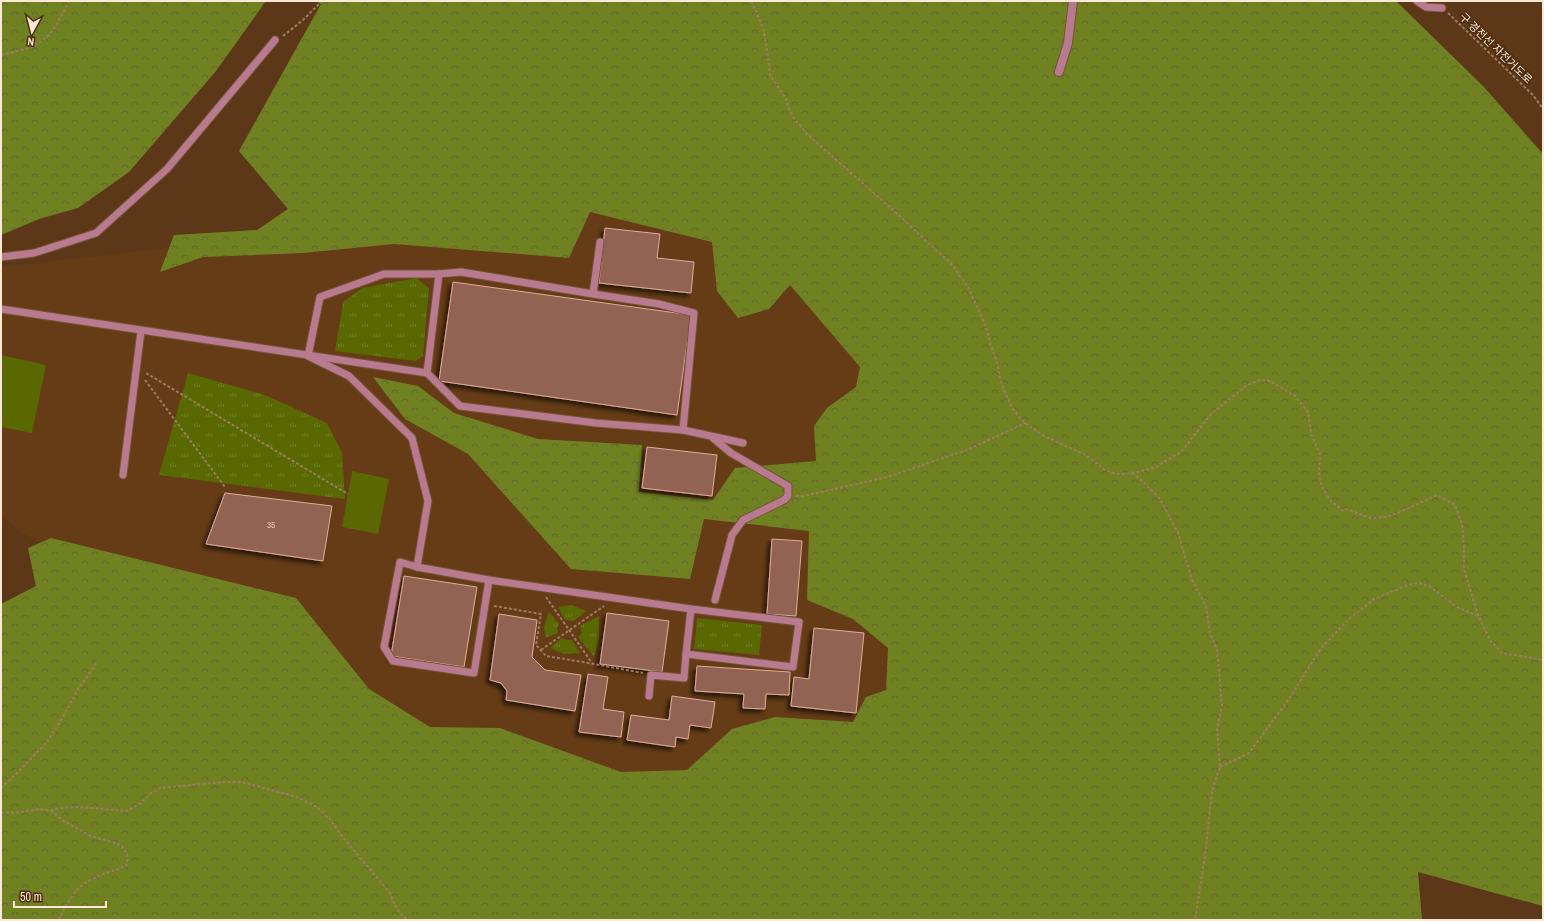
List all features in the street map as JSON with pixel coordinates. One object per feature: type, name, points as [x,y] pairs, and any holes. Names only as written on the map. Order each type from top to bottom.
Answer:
[{"type":"street","points":[[1059,72],[1068,44],[1073,1]]},
{"type":"lane","points":[[1417,1],[1426,7],[1442,8]]},
{"type":"lane","points":[[1,257],[34,253],[96,233],[167,170],[275,40]]},
{"type":"lane","points":[[593,294],[600,242]]},
{"type":"lane","points":[[308,356],[320,296],[384,274],[439,274],[461,272],[659,304],[694,313],[683,430]]},
{"type":"lane","points":[[426,373],[439,274]]},
{"type":"lane","points":[[1,310],[426,373],[460,406],[596,423],[683,430],[743,443]]},
{"type":"lane","points":[[123,475],[141,330]]},
{"type":"lane","points":[[308,356],[349,376],[412,438],[428,501],[417,567]]},
{"type":"lane","points":[[711,436],[731,453],[788,486],[788,496],[784,500],[743,520],[732,534],[715,600]]},
{"type":"lane","points":[[489,580],[474,673],[393,661],[384,647],[400,562],[417,567],[539,588],[799,622],[793,667],[686,654]]},
{"type":"lane","points":[[648,696],[651,675],[684,678],[691,609]]},
{"type":"path","points":[[1,55],[28,49],[47,38],[57,26],[69,1]]},
{"type":"path","points":[[275,40],[303,20],[322,1]]},
{"type":"path","points":[[751,1],[758,13],[763,28],[768,49],[770,75],[786,99],[793,117],[807,134],[901,216],[928,244],[951,263],[969,289],[987,329],[997,362],[1000,378],[1009,402],[1014,411],[1025,424],[1044,436],[1086,454],[1104,470],[1112,473],[1132,473],[1163,464],[1186,447],[1218,408],[1246,386],[1253,382],[1264,380],[1270,381],[1295,396],[1308,412],[1311,434],[1320,454],[1319,475],[1322,487],[1331,501],[1343,511],[1347,509],[1370,518],[1385,518],[1436,495],[1455,505],[1462,524],[1466,576],[1479,617],[1490,640],[1502,653],[1543,660]]},
{"type":"path","name":"구 경전선 자전거도로","points":[[1442,8],[1533,95],[1543,109]]},
{"type":"path","points":[[136,367],[224,487]]},
{"type":"path","points":[[136,367],[348,494]]},
{"type":"path","points":[[788,496],[803,496],[888,477],[969,449],[1025,424]]},
{"type":"path","points":[[1132,473],[1160,499],[1178,533],[1192,580],[1206,606],[1210,634],[1217,649],[1222,706],[1217,728],[1220,767],[1212,791],[1205,856],[1195,920]]},
{"type":"path","points":[[1220,767],[1249,753],[1289,699],[1321,648],[1349,619],[1374,599],[1408,585],[1418,583],[1429,586],[1457,607],[1479,617]]},
{"type":"path","points":[[539,588],[592,664]]},
{"type":"path","points":[[540,650],[615,598]]},
{"type":"path","points":[[485,605],[541,614],[536,645],[546,656],[651,675]]},
{"type":"path","points":[[1,788],[47,742],[78,689],[98,660]]},
{"type":"path","points":[[51,811],[55,808],[126,810],[141,803],[150,794],[160,788],[223,782],[241,782],[297,797],[317,807],[330,819],[390,893],[394,904],[401,915],[408,920]]},
{"type":"path","points":[[1,813],[40,809],[51,811],[62,820],[91,836],[121,845],[127,853],[128,859],[126,866],[88,880],[81,886],[67,904],[59,920]]},
{"type":"shaded area","points":[[722,207],[922,402],[924,714],[648,802],[396,722],[20,532],[1,515],[1,267],[473,213]]},
{"type":"green space","points":[[1,1],[266,1],[216,71],[129,172],[78,208],[39,219],[1,235]]},
{"type":"green space","points":[[316,1],[1396,1],[1484,87],[1543,154],[1543,906],[1418,872],[1422,920],[1,920],[1,604],[36,586],[28,548],[51,538],[296,598],[369,689],[430,727],[500,728],[621,772],[687,770],[732,729],[775,717],[853,722],[866,697],[886,690],[888,648],[853,619],[807,600],[809,531],[704,519],[690,579],[571,569],[468,454],[405,419],[373,377],[418,386],[454,413],[538,439],[642,445],[639,492],[713,500],[735,468],[816,461],[814,426],[827,408],[856,387],[860,367],[790,285],[769,309],[738,318],[717,291],[712,242],[590,212],[569,258],[394,244],[303,253],[203,257],[160,272],[174,235],[257,230],[288,209],[239,151],[321,4]]},
{"type":"green space","points":[[416,278],[429,288],[423,356],[416,361],[335,351],[343,302],[362,288]]},
{"type":"green space","points":[[1,355],[46,365],[32,433],[1,427]]},
{"type":"green space","points":[[188,373],[265,395],[327,423],[342,453],[345,499],[159,475]]},
{"type":"green space","points":[[352,471],[389,479],[378,534],[342,527]]},
{"type":"green space","points":[[572,605],[586,611],[574,621],[565,620],[558,607]]},
{"type":"green space","points":[[549,612],[559,624],[557,628],[558,633],[546,638],[544,627]]},
{"type":"green space","points":[[599,616],[599,638],[594,657],[578,637],[582,633],[580,626]]},
{"type":"green space","points":[[697,618],[762,625],[759,655],[694,649]]},
{"type":"green space","points":[[562,638],[572,640],[580,653],[564,654],[550,648]]},
{"type":"building","points":[[605,228],[660,234],[657,258],[694,262],[691,293],[599,283]]},
{"type":"building","points":[[453,282],[691,315],[677,415],[439,381]]},
{"type":"building","points":[[647,447],[717,455],[712,496],[642,488]]},
{"type":"building","points":[[225,493],[332,506],[323,561],[206,544]]},
{"type":"building","points":[[772,539],[802,541],[796,616],[767,614]]},
{"type":"building","points":[[404,576],[477,587],[464,667],[391,656]]},
{"type":"building","points":[[607,613],[669,621],[662,672],[600,664]]},
{"type":"building","points":[[499,614],[537,620],[532,657],[545,670],[581,675],[575,711],[506,700],[507,691],[501,683],[490,680]]},
{"type":"building","points":[[814,628],[864,633],[856,713],[791,706],[794,677],[809,679]]},
{"type":"building","points":[[697,666],[790,672],[789,695],[766,694],[765,709],[743,708],[744,694],[695,691]]},
{"type":"building","points":[[588,674],[608,677],[603,709],[624,712],[621,737],[579,732]]},
{"type":"building","points":[[672,696],[715,702],[711,728],[690,725],[688,739],[676,737],[675,747],[627,740],[631,715],[669,720]]}]
